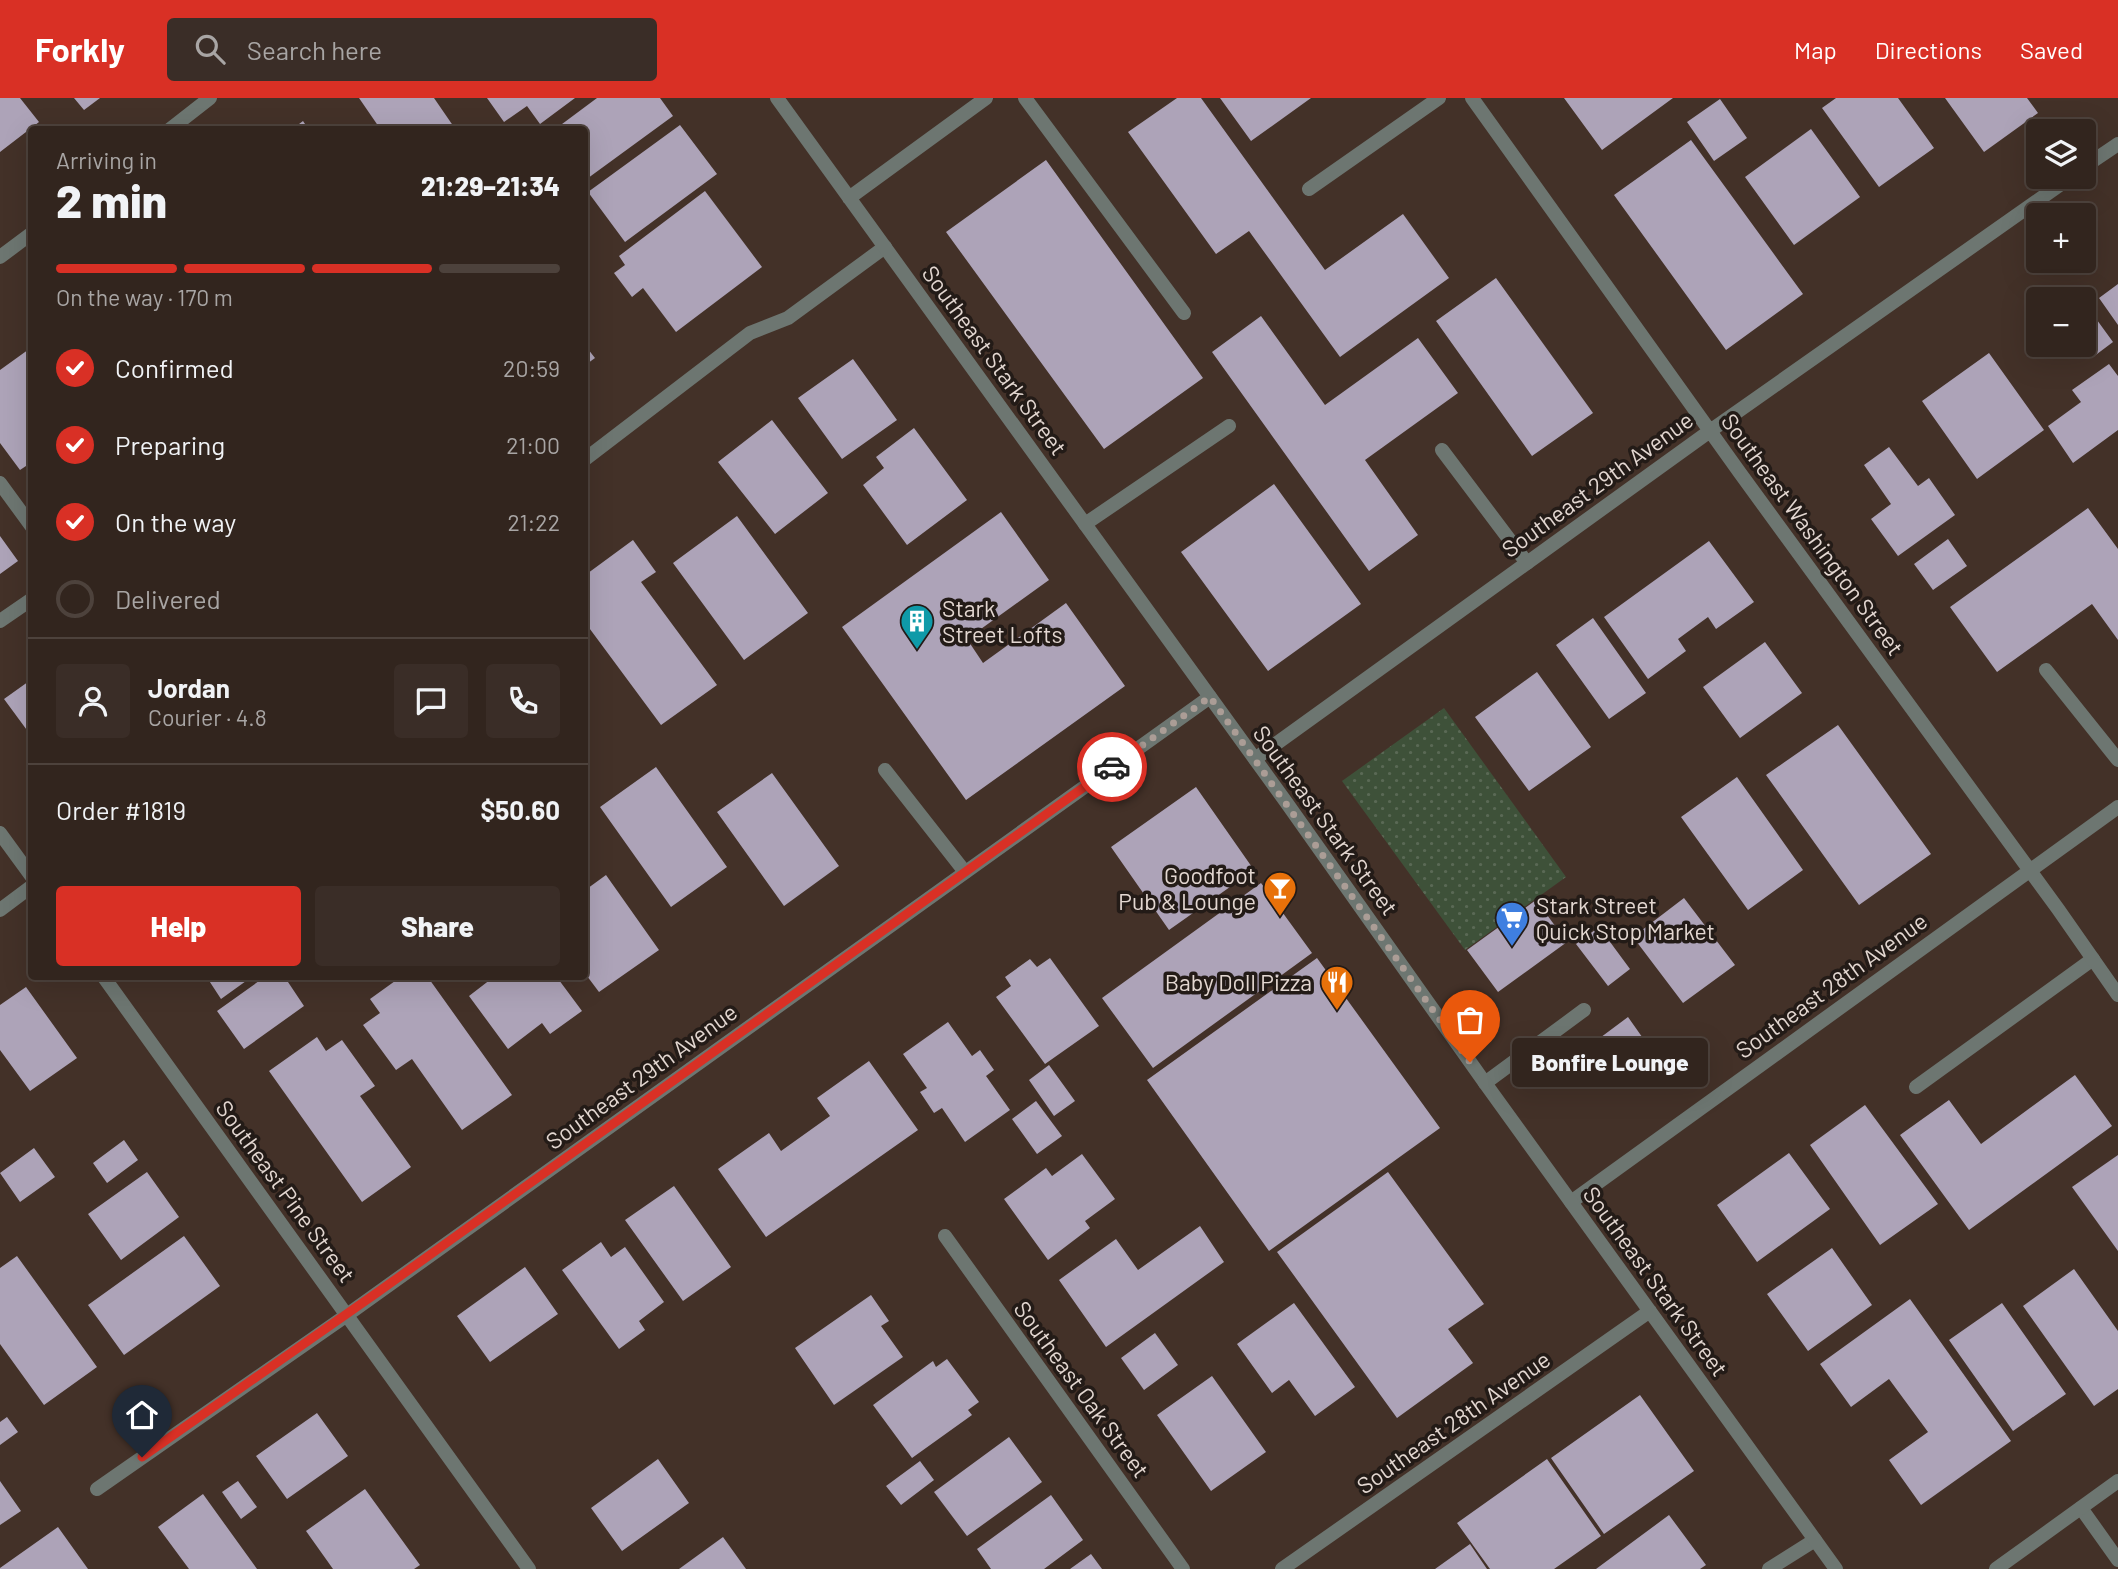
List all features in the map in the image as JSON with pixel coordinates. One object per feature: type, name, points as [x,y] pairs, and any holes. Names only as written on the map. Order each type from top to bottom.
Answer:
[{"type":"street","points":[[174,126],[210,98]]},
{"type":"street","name":"Southeast Stark Street","points":[[777,98],[1836,1569]]},
{"type":"street","points":[[849,198],[986,98]]},
{"type":"street","points":[[1025,98],[1184,313]]},
{"type":"street","points":[[1309,190],[1439,98]]},
{"type":"street","name":"Southeast Washington Street","points":[[1472,98],[2118,995]]},
{"type":"street","points":[[2096,159],[2118,144]]},
{"type":"street","name":"Southeast 29th Avenue","points":[[1255,759],[1710,431],[2054,189]]},
{"type":"street","points":[[0,257],[28,236]]},
{"type":"street","points":[[588,457],[750,333],[788,318],[885,247]]},
{"type":"street","points":[[1085,524],[1229,426]]},
{"type":"street","points":[[1442,450],[1527,563]]},
{"type":"street","points":[[0,483],[28,522]]},
{"type":"street","points":[[0,621],[28,602]]},
{"type":"street","points":[[2046,670],[2118,760]]},
{"type":"street","name":"Southeast 29th Avenue","points":[[97,1489],[347,1315],[1210,697]]},
{"type":"street","points":[[885,770],[965,872]]},
{"type":"street","name":"Southeast 28th Avenue","points":[[1572,1202],[2118,807]]},
{"type":"street","points":[[0,833],[28,872]]},
{"type":"street","points":[[0,910],[28,889]]},
{"type":"street","points":[[1916,1087],[2094,960]]},
{"type":"street","name":"Southeast Pine Street","points":[[106,980],[529,1569]]},
{"type":"street","points":[[1485,1083],[1584,1010]]},
{"type":"street","name":"Southeast Oak Street","points":[[945,1236],[1182,1569]]},
{"type":"street","name":"Southeast 28th Avenue","points":[[1282,1569],[1650,1311]]},
{"type":"street","points":[[1996,1569],[2118,1481]]},
{"type":"street","points":[[2081,1508],[2118,1560]]},
{"type":"street","points":[[1769,1569],[1815,1540]]},
{"type":"green space","points":[[1444,708],[1566,877],[1465,950],[1342,781]]},
{"type":"building","points":[[0,98],[20,98],[39,122],[28,126],[28,130],[0,152]]},
{"type":"building","points":[[74,98],[100,98],[84,110]]},
{"type":"building","points":[[359,98],[434,98],[453,126],[378,126]]},
{"type":"building","points":[[487,98],[575,98],[540,124],[527,106],[504,122]]},
{"type":"building","points":[[597,98],[660,98],[673,116],[588,178],[588,126],[559,126]]},
{"type":"building","points":[[1177,98],[1201,98],[1325,270],[1403,214],[1449,278],[1340,357],[1249,231],[1216,254],[1128,132]]},
{"type":"building","points":[[1220,98],[1311,98],[1251,141]]},
{"type":"building","points":[[1564,98],[1673,98],[1602,150]]},
{"type":"building","points":[[1836,98],[1898,98],[1934,148],[1879,187],[1822,108]]},
{"type":"building","points":[[1945,98],[2027,98],[2038,113],[2026,119],[1984,152]]},
{"type":"building","points":[[1720,99],[1747,138],[1714,161],[1687,122]]},
{"type":"building","points":[[680,125],[717,174],[625,242],[588,192]]},
{"type":"building","points":[[1811,129],[1860,197],[1794,245],[1745,177]]},
{"type":"building","points":[[1691,140],[1803,294],[1726,350],[1614,195]]},
{"type":"building","points":[[1046,160],[1203,378],[1104,449],[946,232]]},
{"type":"building","points":[[705,191],[762,267],[676,332],[643,288],[632,297],[614,273],[625,265],[619,256]]},
{"type":"building","points":[[1496,278],[1593,413],[1532,456],[1436,321]]},
{"type":"building","points":[[2118,284],[2118,325],[2099,298]]},
{"type":"building","points":[[1261,316],[1325,405],[1418,338],[1458,393],[1365,460],[1418,535],[1369,571],[1212,352]]},
{"type":"building","points":[[2096,319],[2113,342],[2096,355]]},
{"type":"building","points":[[588,349],[595,358],[588,363]]},
{"type":"building","points":[[28,350],[28,465],[20,470],[0,443],[0,370]]},
{"type":"building","points":[[1989,353],[2044,430],[1977,479],[1922,401]]},
{"type":"building","points":[[853,359],[897,420],[842,459],[798,398]]},
{"type":"building","points":[[2109,364],[2118,376],[2118,430],[2073,463],[2048,426],[2081,402],[2072,390]]},
{"type":"building","points":[[772,420],[828,493],[775,534],[718,462]]},
{"type":"building","points":[[914,428],[967,500],[907,545],[863,485],[884,468],[876,457]]},
{"type":"building","points":[[1889,447],[1918,486],[1929,478],[1955,515],[1898,556],[1871,519],[1891,504],[1864,465]]},
{"type":"building","points":[[1274,484],[1361,604],[1268,671],[1181,552]]},
{"type":"building","points":[[2088,508],[2118,549],[2118,640],[2092,604],[1997,672],[1950,607]]},
{"type":"building","name":"Stark Street Lofts","points":[[1001,512],[1049,580],[967,639],[983,663],[1066,603],[1125,686],[966,800],[842,627]]},
{"type":"building","points":[[737,516],[808,613],[744,660],[673,563]]},
{"type":"building","points":[[0,536],[18,561],[0,574]]},
{"type":"building","points":[[1948,539],[1967,566],[1933,590],[1914,564]]},
{"type":"building","points":[[633,540],[656,572],[641,582],[717,685],[661,725],[588,626],[588,573]]},
{"type":"building","points":[[1709,541],[1754,602],[1716,629],[1708,617],[1678,639],[1686,651],[1648,679],[1604,617]]},
{"type":"building","points":[[1593,618],[1646,693],[1609,719],[1556,645]]},
{"type":"building","points":[[1765,642],[1802,693],[1740,738],[1703,687]]},
{"type":"building","points":[[1537,672],[1591,747],[1529,791],[1475,717]]},
{"type":"building","points":[[28,682],[28,732],[4,699]]},
{"type":"building","points":[[1838,725],[1931,854],[1859,905],[1766,775]]},
{"type":"building","points":[[656,767],[727,867],[671,907],[600,807]]},
{"type":"building","points":[[772,773],[839,866],[784,906],[717,812]]},
{"type":"building","points":[[1737,777],[1803,870],[1748,910],[1681,817]]},
{"type":"building","points":[[1196,787],[1254,870],[1169,930],[1111,847]]},
{"type":"building","points":[[606,875],[659,950],[599,992],[588,977],[588,888]]},
{"type":"building","points":[[1261,883],[1312,953],[1153,1068],[1102,998]]},
{"type":"building","points":[[1684,898],[1735,965],[1683,1003],[1633,937]]},
{"type":"building","points":[[1536,900],[1567,942],[1498,992],[1467,950]]},
{"type":"building","points":[[1599,927],[1630,969],[1608,986],[1576,944]]},
{"type":"building","points":[[1050,958],[1099,1026],[1045,1064],[996,997],[1011,986],[1005,977],[1030,959],[1037,967]]},
{"type":"building","points":[[1317,958],[1440,1128],[1269,1251],[1147,1080]]},
{"type":"building","points":[[209,980],[247,980],[221,999]]},
{"type":"building","points":[[260,980],[287,980],[304,1006],[244,1049],[217,1011]]},
{"type":"building","points":[[396,980],[430,980],[512,1095],[462,1130],[412,1059],[396,1070],[363,1025],[380,1013],[370,999]]},
{"type":"building","points":[[490,980],[559,980],[582,1011],[550,1034],[542,1023],[508,1049],[469,996]]},
{"type":"building","points":[[26,987],[77,1058],[30,1091],[0,1050],[0,1005]]},
{"type":"building","points":[[1628,1017],[1652,1051],[1602,1089],[1577,1055]]},
{"type":"building","points":[[948,1022],[972,1056],[980,1050],[994,1070],[986,1076],[1010,1110],[965,1142],[942,1108],[934,1113],[920,1092],[927,1088],[903,1054]]},
{"type":"building","points":[[317,1037],[326,1051],[342,1040],[375,1086],[360,1096],[411,1167],[362,1202],[269,1071]]},
{"type":"building","points":[[869,1061],[918,1130],[766,1237],[718,1169],[769,1133],[781,1151],[830,1116],[817,1098]]},
{"type":"building","points":[[1049,1065],[1075,1101],[1054,1116],[1029,1080]]},
{"type":"building","points":[[2075,1075],[2112,1126],[1969,1230],[1900,1135],[1949,1100],[1981,1144]]},
{"type":"building","points":[[1036,1101],[1062,1136],[1037,1154],[1012,1119]]},
{"type":"building","points":[[1865,1105],[1938,1204],[1880,1245],[1810,1145]]},
{"type":"building","points":[[124,1140],[138,1160],[107,1183],[93,1163]]},
{"type":"building","points":[[34,1148],[55,1177],[20,1202],[0,1173]]},
{"type":"building","points":[[1789,1153],[1830,1209],[1757,1262],[1717,1205]]},
{"type":"building","points":[[1082,1154],[1115,1199],[1085,1221],[1090,1228],[1048,1260],[1004,1199],[1046,1168],[1052,1176]]},
{"type":"building","points":[[2118,1155],[2118,1251],[2072,1187]]},
{"type":"building","points":[[147,1172],[179,1217],[121,1260],[88,1214]]},
{"type":"building","points":[[1388,1172],[1484,1304],[1448,1329],[1473,1363],[1397,1418],[1277,1252]]},
{"type":"building","points":[[674,1186],[731,1267],[683,1301],[625,1220]]},
{"type":"building","points":[[1200,1226],[1224,1262],[1106,1347],[1059,1280],[1116,1239],[1138,1270]]},
{"type":"building","points":[[184,1236],[220,1286],[124,1355],[88,1305]]},
{"type":"building","points":[[601,1242],[611,1257],[625,1247],[664,1302],[639,1321],[645,1330],[619,1349],[562,1270]]},
{"type":"building","points":[[1832,1248],[1872,1305],[1808,1351],[1767,1294]]},
{"type":"building","points":[[17,1256],[97,1367],[44,1405],[0,1344],[0,1268]]},
{"type":"building","points":[[525,1267],[558,1314],[490,1362],[457,1316]]},
{"type":"building","points":[[2074,1269],[2118,1331],[2118,1389],[2094,1406],[2023,1306]]},
{"type":"building","points":[[871,1295],[889,1321],[881,1326],[903,1357],[834,1405],[795,1348]]},
{"type":"building","points":[[1910,1299],[2011,1441],[1921,1505],[1889,1460],[1928,1432],[1889,1379],[1851,1407],[1820,1364]]},
{"type":"building","points":[[1294,1303],[1355,1387],[1315,1416],[1289,1380],[1272,1393],[1237,1344]]},
{"type":"building","points":[[2002,1303],[2066,1394],[2013,1431],[1949,1340]]},
{"type":"building","points":[[1155,1333],[1178,1365],[1144,1390],[1121,1358]]},
{"type":"building","points":[[947,1359],[979,1402],[968,1410],[972,1415],[912,1458],[873,1405],[933,1361],[936,1367]]},
{"type":"building","points":[[1212,1376],[1266,1452],[1211,1491],[1157,1415]]},
{"type":"building","points":[[1640,1395],[1694,1471],[1604,1534],[1551,1458]]},
{"type":"building","points":[[317,1413],[348,1456],[287,1499],[256,1456]]},
{"type":"building","points":[[7,1417],[18,1432],[0,1445],[0,1422]]},
{"type":"building","points":[[1009,1437],[1042,1482],[967,1536],[934,1492]]},
{"type":"building","points":[[658,1459],[689,1503],[622,1551],[591,1508]]},
{"type":"building","points":[[1547,1459],[1601,1536],[1554,1569],[1490,1569],[1457,1523]]},
{"type":"building","points":[[920,1461],[934,1480],[901,1505],[886,1486]]},
{"type":"building","points":[[0,1481],[21,1511],[0,1525]]},
{"type":"building","points":[[238,1481],[257,1507],[241,1519],[222,1492]]},
{"type":"building","points":[[365,1489],[420,1565],[414,1569],[333,1569],[306,1531]]},
{"type":"building","points":[[203,1494],[257,1569],[189,1569],[158,1527]]},
{"type":"building","points":[[1051,1495],[1083,1540],[1044,1569],[991,1569],[977,1549]]},
{"type":"building","points":[[1669,1515],[1706,1565],[1700,1569],[1596,1569]]},
{"type":"building","points":[[58,1527],[88,1569],[0,1569],[0,1568]]},
{"type":"building","points":[[723,1537],[746,1569],[679,1569]]},
{"type":"building","points":[[1470,1544],[1487,1569],[1435,1569]]},
{"type":"building","points":[[1091,1554],[1102,1569],[1070,1569]]},
{"type":"way so far","points":[[1112,767],[1210,697],[1470,1062]]},
{"type":"place","name":"Stark Street Lofts","points":[[917,651]]},
{"type":"place","name":"Goodfoot Pub & Lounge","points":[[1280,918]]},
{"type":"place","name":"Stark Street Quick Stop Market","points":[[1512,948]]},
{"type":"place","name":"Baby Doll Pizza","points":[[1337,1012]]},
{"type":"place","name":"Bonfire Lounge","points":[[1470,1062]]},
{"type":"route","points":[[142,1457],[378,1292],[1112,767]]}]
